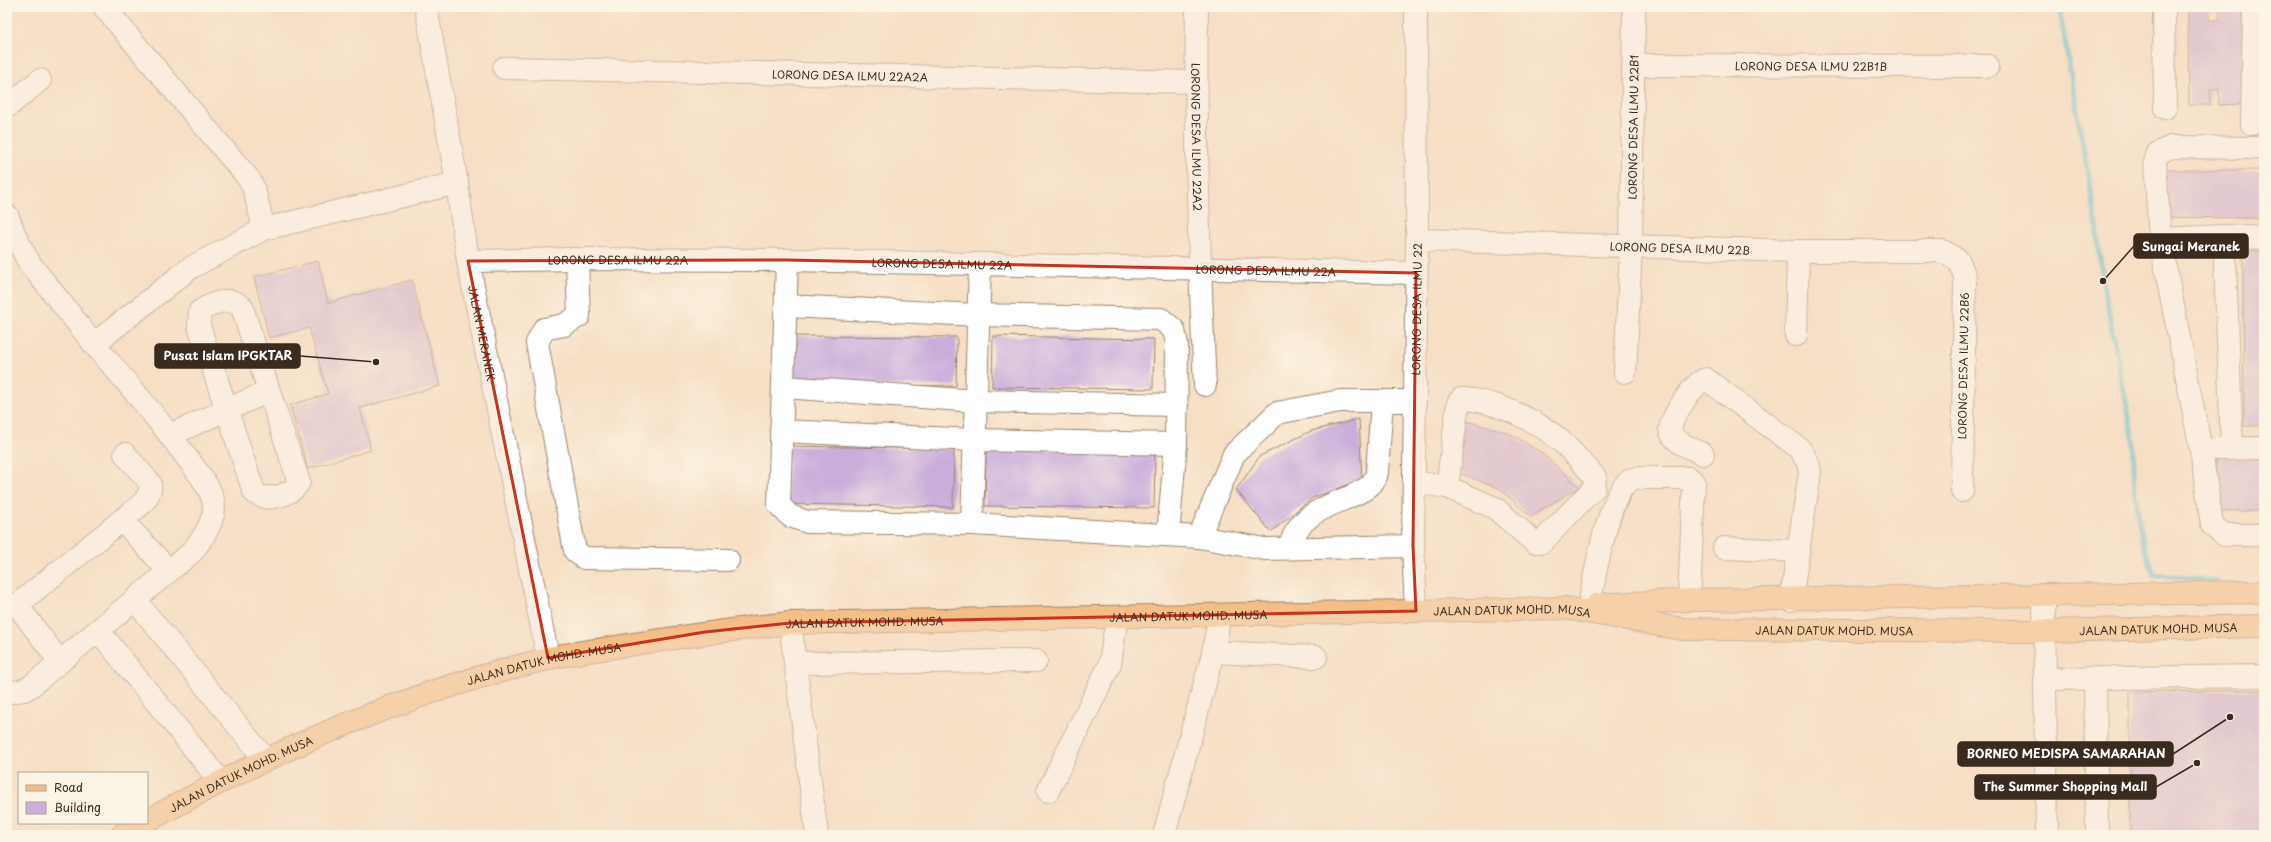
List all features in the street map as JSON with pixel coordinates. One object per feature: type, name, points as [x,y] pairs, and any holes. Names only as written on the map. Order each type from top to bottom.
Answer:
[{"type":"main road","name":"JALAN DATUK MOHD. MUSA","points":[[148,820],[220,781],[265,759],[332,728],[396,703],[548,658],[705,632],[790,623],[1565,608],[1589,605],[1688,600],[1791,600],[2264,592]]},
{"type":"main road","name":"JALAN DATUK MOHD. MUSA","points":[[1565,608],[1682,629],[2046,631],[2264,626]]},
{"type":"main road","points":[[122,835],[142,824]]},
{"type":"street","points":[[104,7],[249,179],[254,189],[264,230]]},
{"type":"street","name":"JALAN MERANEK","points":[[426,7],[457,184],[468,261],[548,658]]},
{"type":"street","name":"LORONG DESA ILMU 22A2","points":[[1197,7],[1196,82],[1200,267],[1205,385]]},
{"type":"street","name":"LORONG DESA ILMU 22","points":[[1416,7],[1416,272],[1413,546],[1416,611]]},
{"type":"street","name":"LORONG DESA ILMU 22B1","points":[[1625,372],[1630,248],[1634,7]]},
{"type":"street","points":[[2164,7],[2166,108]]},
{"type":"street","points":[[2252,124],[2254,7]]},
{"type":"street","name":"LORONG DESA ILMU 22B1B","points":[[1634,65],[1988,66]]},
{"type":"street","name":"LORONG DESA ILMU 22A2A","points":[[504,68],[1196,82]]},
{"type":"street","points":[[7,107],[40,80]]},
{"type":"street","points":[[2264,148],[2171,148],[2158,153],[2155,162],[2160,239],[2201,450],[2212,525],[2224,535],[2264,535]]},
{"type":"street","points":[[94,344],[190,268],[264,230],[457,184]]},
{"type":"street","points":[[7,215],[16,240],[30,264],[170,435],[201,477],[213,500],[212,514],[202,538],[192,552],[60,662],[24,690],[7,694]]},
{"type":"street","points":[[2160,239],[2224,236],[2264,238]]},
{"type":"street","points":[[2224,236],[2232,448]]},
{"type":"street","name":"LORONG DESA ILMU 22B","points":[[1416,240],[1630,248],[1798,251],[1943,251]]},
{"type":"street","points":[[1796,335],[1798,251]]},
{"type":"street","name":"LORONG DESA ILMU 22B6","points":[[1943,251],[1959,261],[1965,277],[1962,491]]},
{"type":"street","points":[[577,259],[579,316],[564,325],[544,329],[537,343],[574,551],[584,558],[728,560]]},
{"type":"street","name":"LORONG DESA ILMU 22A","points":[[468,261],[577,259],[787,260],[1416,272]]},
{"type":"street","points":[[787,260],[779,505],[790,516],[807,522],[972,524],[1199,537],[1265,549],[1413,546]]},
{"type":"street","points":[[972,524],[980,264]]},
{"type":"street","points":[[226,300],[232,300],[242,307],[269,391],[299,482],[292,490],[268,499],[259,496],[254,492],[228,410],[198,326],[200,311],[226,300]]},
{"type":"street","points":[[786,306],[978,315],[1161,319],[1174,330],[1177,344],[1176,444],[1168,535]]},
{"type":"street","points":[[1703,454],[1679,442],[1673,437],[1670,429],[1694,386],[1700,380],[1706,379],[1800,449],[1808,463],[1810,472],[1796,550],[1791,600]]},
{"type":"street","points":[[784,387],[976,401],[1177,405]]},
{"type":"street","points":[[170,435],[269,391]]},
{"type":"street","points":[[1414,482],[1447,487],[1495,508],[1534,542],[1539,543],[1542,542],[1594,488],[1596,481],[1595,477],[1562,442],[1547,431],[1512,412],[1476,400],[1461,399],[1458,403],[1447,487]]},
{"type":"street","points":[[1199,537],[1234,454],[1277,413],[1340,401],[1415,401]]},
{"type":"street","points":[[1290,548],[1296,528],[1305,519],[1316,512],[1366,489],[1374,482],[1377,477],[1382,401]]},
{"type":"street","points":[[781,431],[975,440],[1176,444]]},
{"type":"street","points":[[2201,450],[2264,448]]},
{"type":"street","points":[[60,662],[12,609],[146,500],[151,489],[150,483],[125,454]]},
{"type":"street","points":[[1589,605],[1606,525],[1624,486],[1629,481],[1636,478],[1689,478],[1694,482],[1688,600]]},
{"type":"street","points":[[122,520],[169,571]]},
{"type":"street","points":[[1724,548],[1796,550]]},
{"type":"street","points":[[2044,596],[2047,679],[2047,835]]},
{"type":"street","points":[[135,600],[265,759]]},
{"type":"street","points":[[1164,835],[1213,652],[1220,615]]},
{"type":"street","points":[[1048,791],[1110,664],[1117,617]]},
{"type":"street","points":[[790,623],[817,835]]},
{"type":"street","points":[[98,630],[220,781]]},
{"type":"street","points":[[1213,652],[1316,657]]},
{"type":"street","points":[[796,664],[1036,661]]},
{"type":"street","points":[[2047,679],[2264,676]]},
{"type":"street","points":[[2095,679],[2097,835]]},
{"type":"highlighted area","points":[[787,260],[1416,273],[1413,546],[1416,611],[790,623],[705,632],[548,658],[468,261]]},
{"type":"building","points":[[2188,7],[2209,7],[2209,20],[2220,20],[2219,7],[2242,7],[2243,104],[2219,105],[2219,89],[2210,89],[2210,105],[2189,105]]},
{"type":"building","points":[[2167,170],[2264,170],[2264,218],[2166,217]]},
{"type":"building","points":[[2243,251],[2264,251],[2264,426],[2244,426]]},
{"type":"building","points":[[318,261],[328,303],[412,280],[440,386],[360,408],[371,450],[308,469],[290,405],[328,394],[309,328],[269,338],[254,277]]},
{"type":"building","points":[[793,336],[957,337],[956,386],[793,384]]},
{"type":"building","points":[[993,336],[1154,339],[1153,389],[992,387]]},
{"type":"building","points":[[1359,419],[1362,480],[1312,498],[1271,532],[1236,490],[1260,456],[1311,431]]},
{"type":"building","points":[[1462,420],[1509,433],[1542,453],[1579,487],[1530,516],[1500,489],[1457,472]]},
{"type":"building","points":[[789,446],[954,449],[953,507],[787,504]]},
{"type":"building","points":[[986,450],[1155,452],[1154,508],[985,506]]},
{"type":"building","points":[[2216,457],[2264,457],[2264,511],[2216,511]]},
{"type":"building","points":[[2264,690],[2264,835],[2130,835],[2130,692]]},
{"type":"waterway","points":[[2059,7],[2094,208],[2103,281],[2133,438],[2135,493],[2144,547],[2154,575],[2217,581]]},
{"type":"place","name":"Sungai Meranek","points":[[2103,281]]},
{"type":"place","name":"Pusat Islam IPGKTAR","points":[[376,362]]},
{"type":"place","name":"BORNEO MEDISPA SAMARAHAN","points":[[2230,717]]},
{"type":"place","name":"The Summer Shopping Mall","points":[[2197,763]]}]
